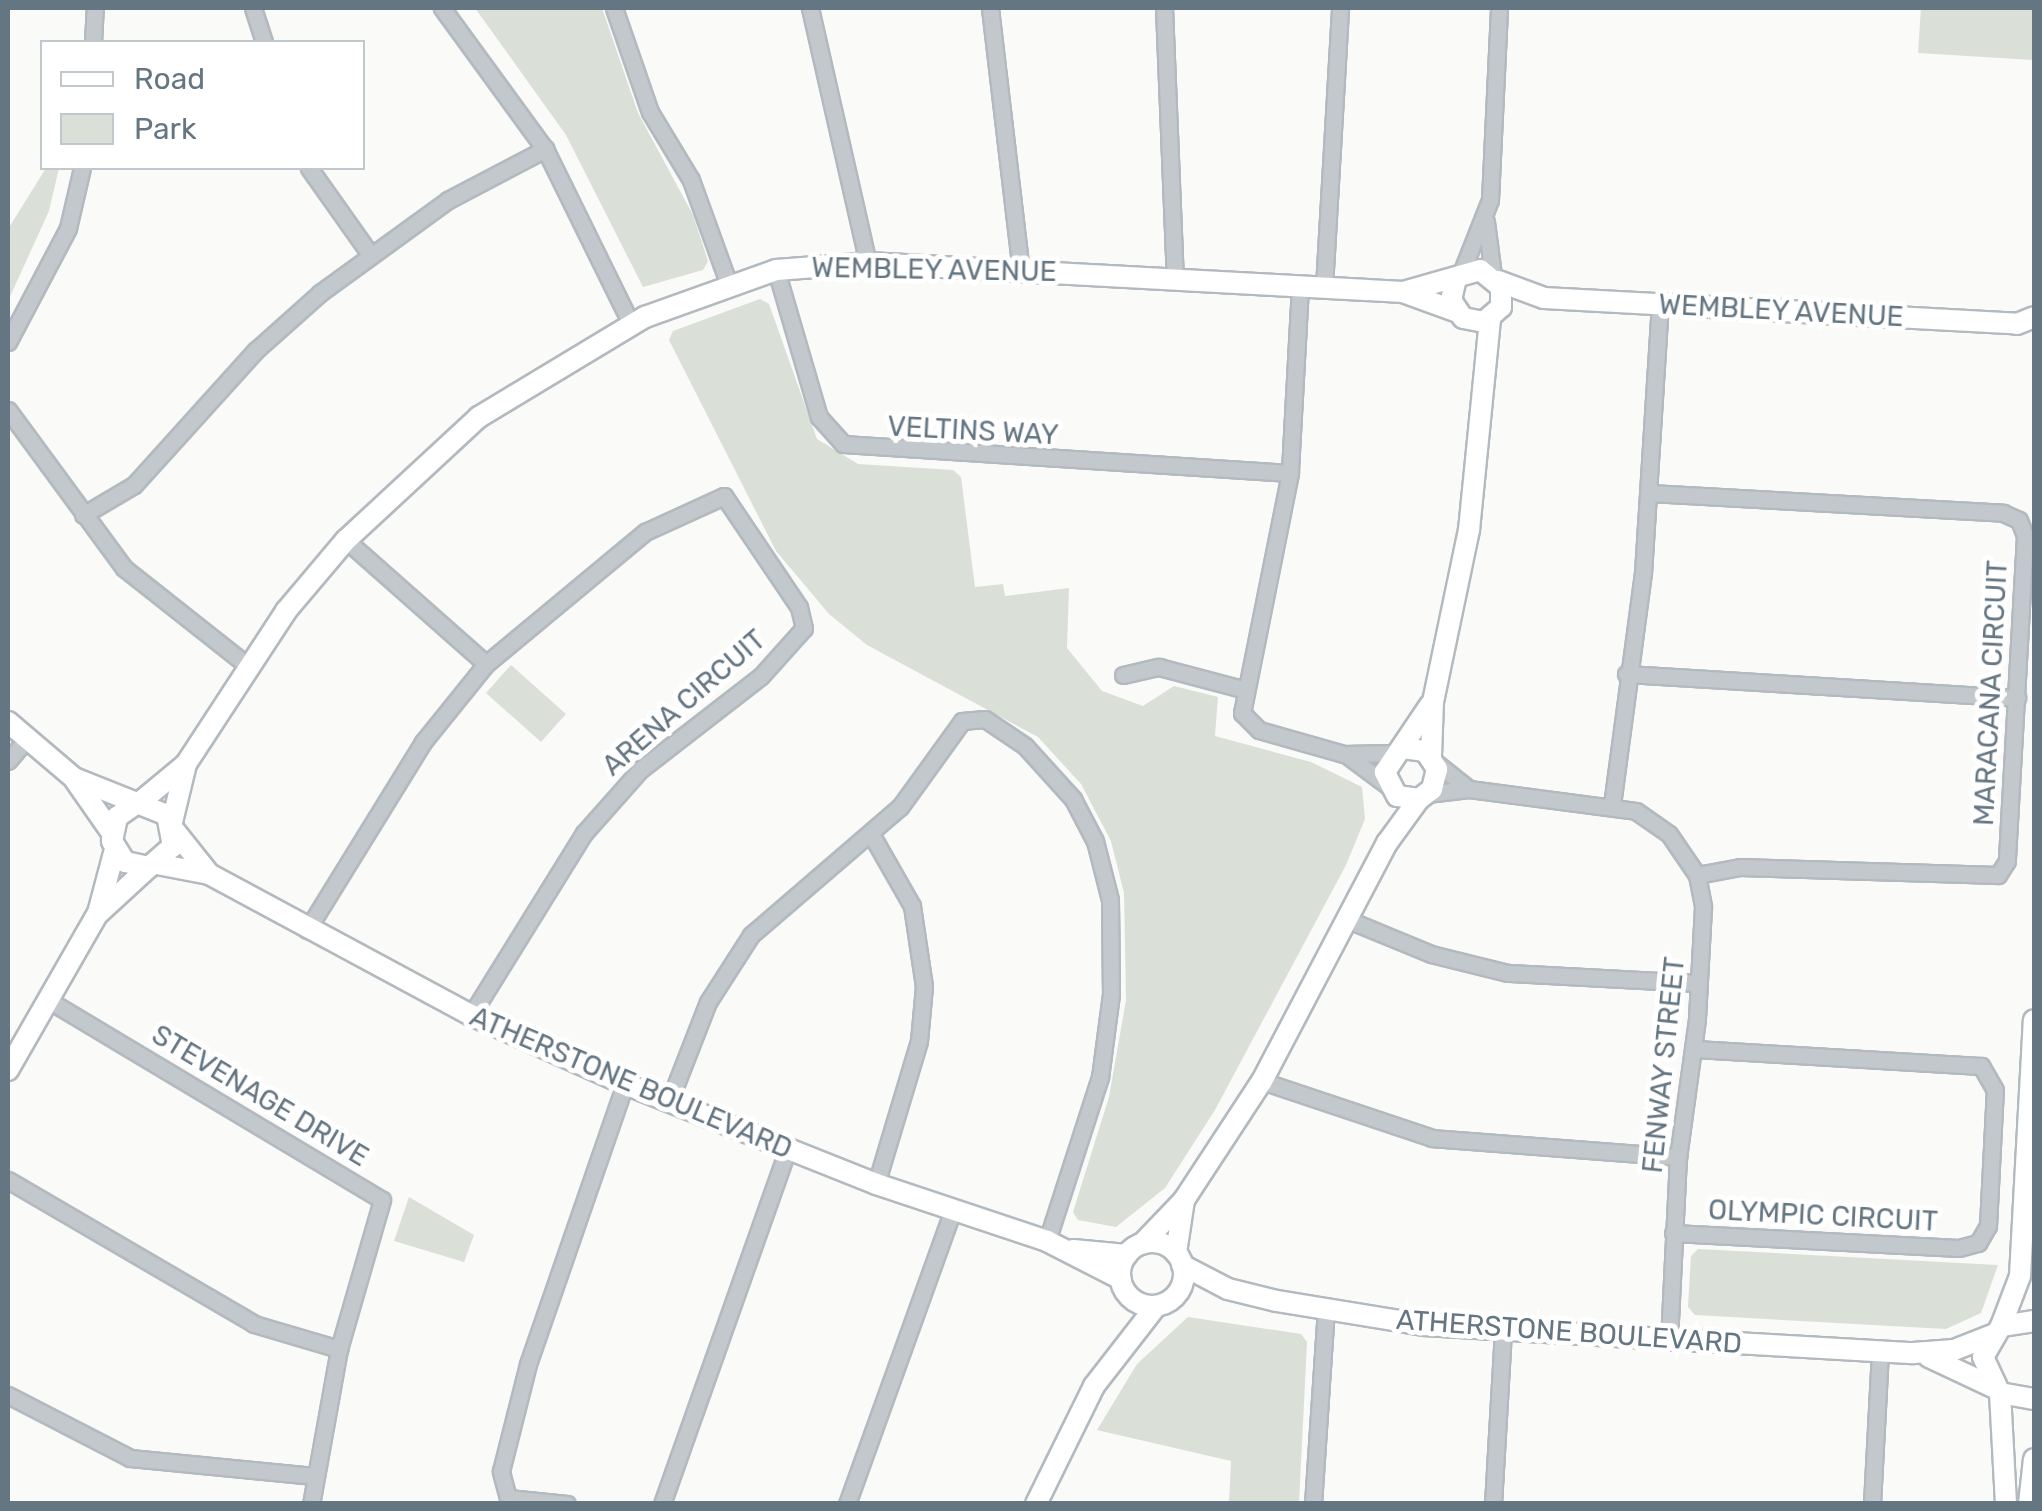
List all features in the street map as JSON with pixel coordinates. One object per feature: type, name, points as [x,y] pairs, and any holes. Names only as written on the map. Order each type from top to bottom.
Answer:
[{"type":"street","points":[[92,40],[95,8]]},
{"type":"street","points":[[254,8],[263,40]]},
{"type":"street","points":[[442,8],[545,149],[631,324]]},
{"type":"street","points":[[614,8],[650,112],[692,180],[728,285]]},
{"type":"street","points":[[810,8],[868,263]]},
{"type":"street","points":[[990,8],[1021,270]]},
{"type":"street","points":[[1164,8],[1175,278]]},
{"type":"street","points":[[1324,287],[1340,8]]},
{"type":"street","points":[[1120,1343],[1124,1287],[1134,1250],[1184,1200],[1262,1081],[1350,921],[1387,843],[1423,797],[1433,759],[1432,702],[1468,530],[1480,374],[1496,313],[1496,278],[1486,222],[1500,8]]},
{"type":"street","points":[[83,515],[134,485],[256,350],[370,254],[448,200],[545,149]]},
{"type":"street","points":[[8,342],[68,228],[82,170]]},
{"type":"street","points":[[311,170],[370,254]]},
{"type":"street","points":[[1480,374],[1459,315],[1458,279],[1486,222]]},
{"type":"street","name":"WEMBLEY AVENUE","points":[[136,805],[186,764],[248,666],[346,540],[479,417],[631,324],[776,270],[868,263],[1402,292],[1458,279],[1496,278],[1544,298],[2029,326]]},
{"type":"street","name":"VELTINS WAY","points":[[776,270],[820,417],[843,444],[1290,473]]},
{"type":"street","points":[[1300,286],[1290,473],[1242,713],[1249,725],[1344,754],[1389,788],[1423,797],[1469,789],[1612,805],[1656,821],[1697,875]]},
{"type":"street","name":"WEMBLEY AVENUE","points":[[1402,292],[1459,315],[1496,313],[1544,298]]},
{"type":"street","points":[[1612,805],[1650,493],[1660,305]]},
{"type":"street","points":[[8,410],[124,568],[248,666]]},
{"type":"street","name":"MARACANA CIRCUIT","points":[[1650,493],[2014,515],[2025,536],[2007,861],[1998,875],[1740,867],[1697,875]]},
{"type":"street","name":"ARENA CIRCUIT","points":[[307,930],[423,742],[486,664],[590,571],[714,496],[732,500],[806,621],[761,676],[673,740],[584,833],[471,1015]]},
{"type":"street","points":[[346,540],[486,664]]},
{"type":"street","points":[[1123,675],[1159,667],[1246,690]]},
{"type":"street","points":[[1626,674],[2016,698]]},
{"type":"street","points":[[1387,843],[1389,788],[1398,751],[1432,702]]},
{"type":"street","points":[[670,1102],[708,1002],[751,934],[798,887],[871,834],[918,788],[962,721],[978,716],[1059,779],[1096,841],[1110,900],[1108,1034],[1047,1240]]},
{"type":"street","points":[[8,722],[74,778],[136,805],[154,806],[173,826],[173,846],[98,913]]},
{"type":"street","points":[[8,761],[27,738]]},
{"type":"street","points":[[1344,754],[1398,751],[1433,759],[1469,789]]},
{"type":"street","name":"WEMBLEY AVENUE","points":[[173,826],[186,764]]},
{"type":"street","points":[[74,778],[125,862],[153,866]]},
{"type":"street","points":[[8,1070],[98,913],[113,841],[136,805]]},
{"type":"street","name":"ATHERSTONE BOULEVARD","points":[[173,826],[209,874]]},
{"type":"street","points":[[871,834],[912,906],[924,986],[919,1041],[876,1184]]},
{"type":"street","name":"ATHERSTONE BOULEVARD","points":[[153,866],[209,874],[471,1015],[786,1151],[1047,1240],[1071,1250],[1124,1287],[1164,1302],[1228,1289]]},
{"type":"street","name":"FENWAY STREET","points":[[1670,1341],[1678,1157],[1696,1049],[1697,875]]},
{"type":"street","points":[[1350,921],[1432,954],[1508,972],[1699,983]]},
{"type":"street","name":"STEVENAGE DRIVE","points":[[48,1000],[377,1194],[382,1218],[339,1349],[311,1504]]},
{"type":"street","points":[[2006,1504],[1998,1391],[1983,1357],[2020,1276],[2034,1020]]},
{"type":"street","name":"OLYMPIC CIRCUIT","points":[[1673,1233],[1959,1248],[1978,1243],[1988,1226],[1995,1090],[1980,1066],[1696,1049]]},
{"type":"street","points":[[1262,1081],[1432,1138],[1678,1157]]},
{"type":"street","points":[[567,1504],[508,1498],[502,1470],[528,1364],[625,1084]]},
{"type":"street","points":[[662,1504],[786,1151]]},
{"type":"street","points":[[8,1180],[254,1324],[339,1349]]},
{"type":"street","points":[[1036,1504],[1120,1343],[1164,1302],[1179,1259],[1184,1200]]},
{"type":"street","points":[[848,1504],[953,1210]]},
{"type":"street","name":"ATHERSTONE BOULEVARD","points":[[1071,1250],[1134,1250],[1179,1259],[1228,1289],[1326,1310],[1503,1332],[1913,1353],[1954,1350],[1996,1330],[2034,1321]]},
{"type":"street","points":[[1313,1504],[1326,1310]]},
{"type":"street","points":[[1493,1504],[1503,1332]]},
{"type":"street","points":[[1872,1504],[1880,1352]]},
{"type":"street","name":"ATHERSTONE BOULEVARD","points":[[1913,1353],[1961,1367],[1998,1391]]},
{"type":"street","points":[[1998,1391],[2034,1399]]},
{"type":"street","points":[[8,1395],[130,1458],[314,1476]]},
{"type":"street","points":[[2029,1504],[2034,1460]]},
{"type":"green space","points":[[475,8],[602,8],[638,113],[693,215],[708,261],[703,270],[643,287],[566,135]]},
{"type":"green space","points":[[1921,8],[2034,8],[2034,60],[1918,53]]},
{"type":"green space","points":[[45,170],[59,170],[49,211],[8,301],[8,229]]},
{"type":"green space","points":[[760,299],[769,304],[817,439],[858,464],[953,470],[961,477],[975,587],[1003,584],[1005,596],[1069,588],[1067,648],[1102,691],[1143,706],[1174,686],[1218,697],[1215,736],[1311,762],[1362,787],[1365,819],[1346,865],[1215,1110],[1165,1188],[1116,1227],[1078,1220],[1073,1212],[1109,1097],[1126,1000],[1124,893],[1111,841],[1081,784],[1038,737],[867,645],[829,614],[776,551],[669,340],[673,331]]},
{"type":"green space","points":[[511,665],[566,714],[541,742],[486,693]]},
{"type":"green space","points":[[409,1197],[474,1235],[464,1262],[394,1241]]},
{"type":"green space","points":[[1698,1249],[1998,1265],[1981,1313],[1946,1329],[1695,1315],[1688,1307],[1691,1256]]},
{"type":"green space","points":[[1188,1317],[1301,1334],[1307,1342],[1299,1503],[1229,1503],[1231,1461],[1097,1430],[1137,1364]]}]
